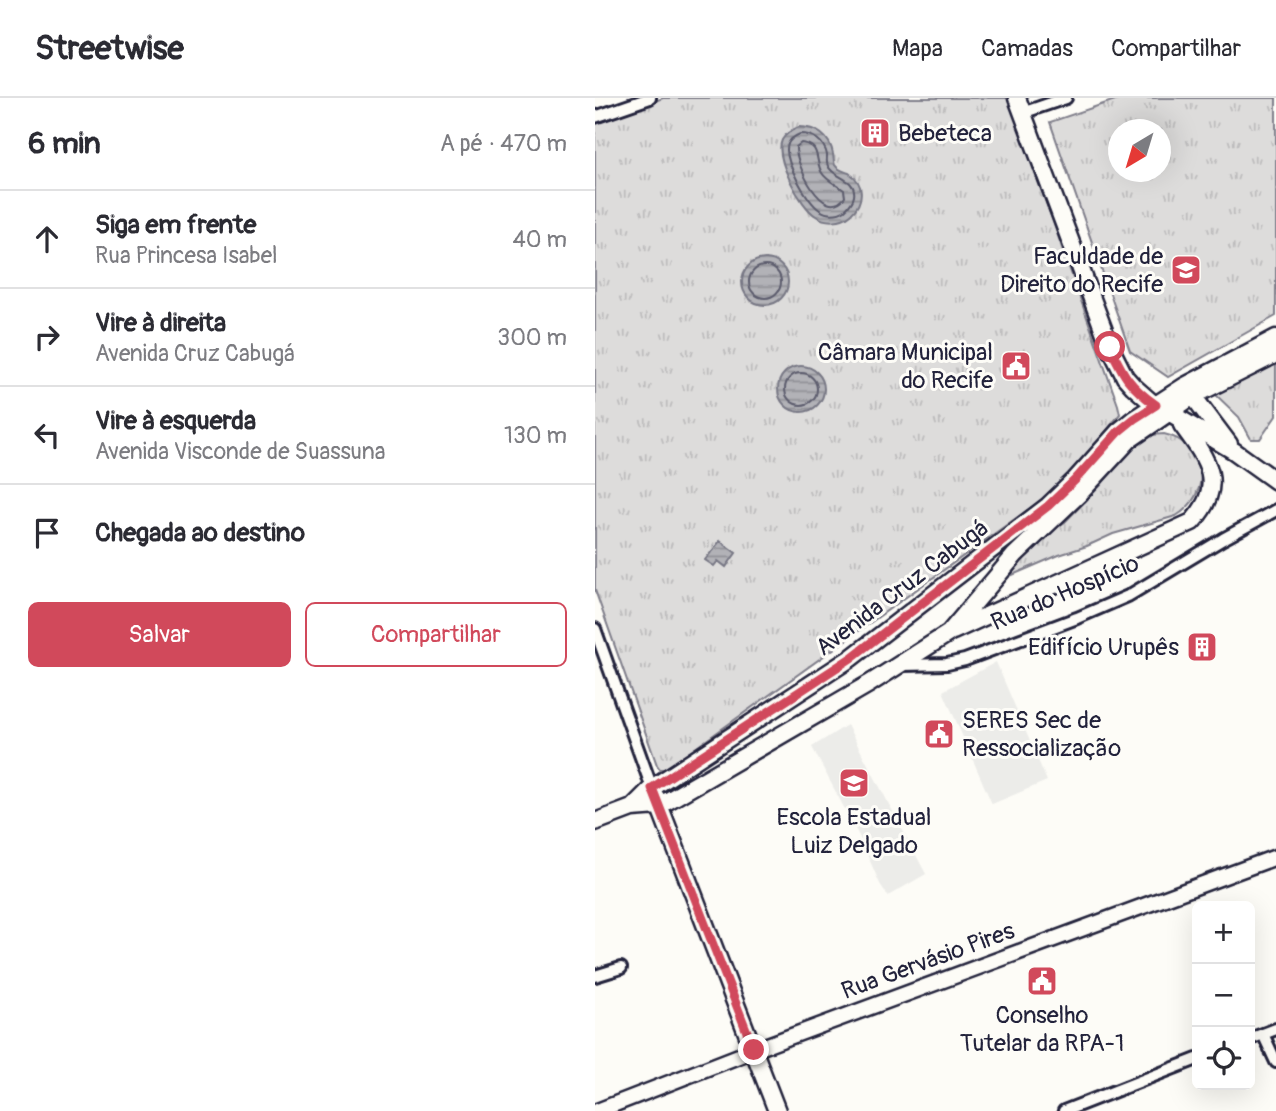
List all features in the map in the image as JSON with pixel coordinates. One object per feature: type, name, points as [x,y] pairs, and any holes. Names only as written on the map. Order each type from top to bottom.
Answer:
[{"type":"main road","points":[[1020,106],[1110,347],[1125,377],[1167,412],[1234,451],[1276,481]]},
{"type":"main road","points":[[1189,391],[1276,338]]},
{"type":"main road","points":[[1189,391],[1276,354]]},
{"type":"main road","points":[[1189,391],[1234,451]]},
{"type":"main road","name":"Avenida Cruz Cabugá","points":[[595,822],[632,808],[659,806],[869,684],[949,633],[1031,538],[1077,495],[1129,440],[1167,412],[1189,391]]},
{"type":"main road","points":[[949,633],[1192,522],[1200,514],[1211,483],[1208,463],[1199,447],[1167,412]]},
{"type":"main road","name":"Avenida Cruz Cabugá","points":[[632,808],[652,788],[851,658],[1048,506],[1118,432],[1134,419],[1167,412]]},
{"type":"main road","points":[[652,788],[777,1111]]},
{"type":"street","points":[[595,117],[650,98]]},
{"type":"street","points":[[1020,106],[1066,98]]},
{"type":"street","name":"Rua do Hospício","points":[[899,665],[947,664],[965,660],[1077,618],[1128,596],[1276,510]]},
{"type":"street","points":[[595,629],[652,788]]},
{"type":"street","name":"Rua Gervásio Pires","points":[[597,1111],[754,1050],[1276,857]]},
{"type":"street","points":[[595,976],[621,968]]},
{"type":"street","points":[[1255,1037],[1276,1029]]},
{"type":"street","points":[[1263,1034],[1276,1062]]},
{"type":"street","points":[[1064,1111],[1192,1061]]},
{"type":"shaded area","points":[[996,662],[1047,781],[992,804],[943,691]]},
{"type":"shaded area","name":"Escola Estadual Luiz Delgado","points":[[847,725],[926,874],[888,896],[812,747]]},
{"type":"green space","points":[[663,98],[1009,98],[1120,414],[1071,475],[1054,491],[666,769],[660,769],[595,590],[595,123]]},
{"type":"green space","name":"Faculdade de Direito do Recife","points":[[1121,98],[1276,98],[1276,316],[1168,377],[1130,351],[1050,122]]},
{"type":"green space","points":[[1276,357],[1276,416],[1260,439],[1251,439],[1239,417],[1213,392]]},
{"type":"green space","points":[[1164,434],[1179,439],[1190,448],[1197,459],[1200,483],[1188,507],[1176,516],[1113,534],[1010,576],[1034,546],[1065,522],[1101,485],[1127,450],[1141,438]]},
{"type":"water","points":[[799,127],[821,134],[829,142],[835,165],[858,182],[860,198],[847,217],[834,221],[816,216],[790,181],[782,158],[782,140],[785,135]]},
{"type":"water","points":[[765,259],[781,266],[788,282],[781,298],[765,305],[749,298],[742,282],[749,266]]},
{"type":"water","points":[[801,366],[810,367],[817,373],[823,380],[823,398],[817,405],[810,411],[801,412],[792,411],[785,405],[779,398],[778,389],[779,380],[785,373],[792,367]]},
{"type":"water","points":[[720,541],[736,553],[726,567],[718,561],[714,566],[705,560]]},
{"type":"place","name":"Bebeteca","points":[[875,133]]},
{"type":"place","name":"Faculdade de Direito do Recife","points":[[1186,270]]},
{"type":"place","name":"Câmara Municipal do Recife","points":[[1016,366]]},
{"type":"place","name":"Edifício Urupês","points":[[1202,647]]},
{"type":"place","name":"SERES Sec de Ressocialização","points":[[939,734]]},
{"type":"place","name":"Escola Estadual Luiz Delgado","points":[[854,783]]},
{"type":"place","name":"Conselho Tutelar da RPA-1","points":[[1042,981]]},
{"type":"route","points":[[754,1050],[652,788],[851,658],[1048,506],[1118,432],[1156,405],[1125,377],[1110,347]]}]
